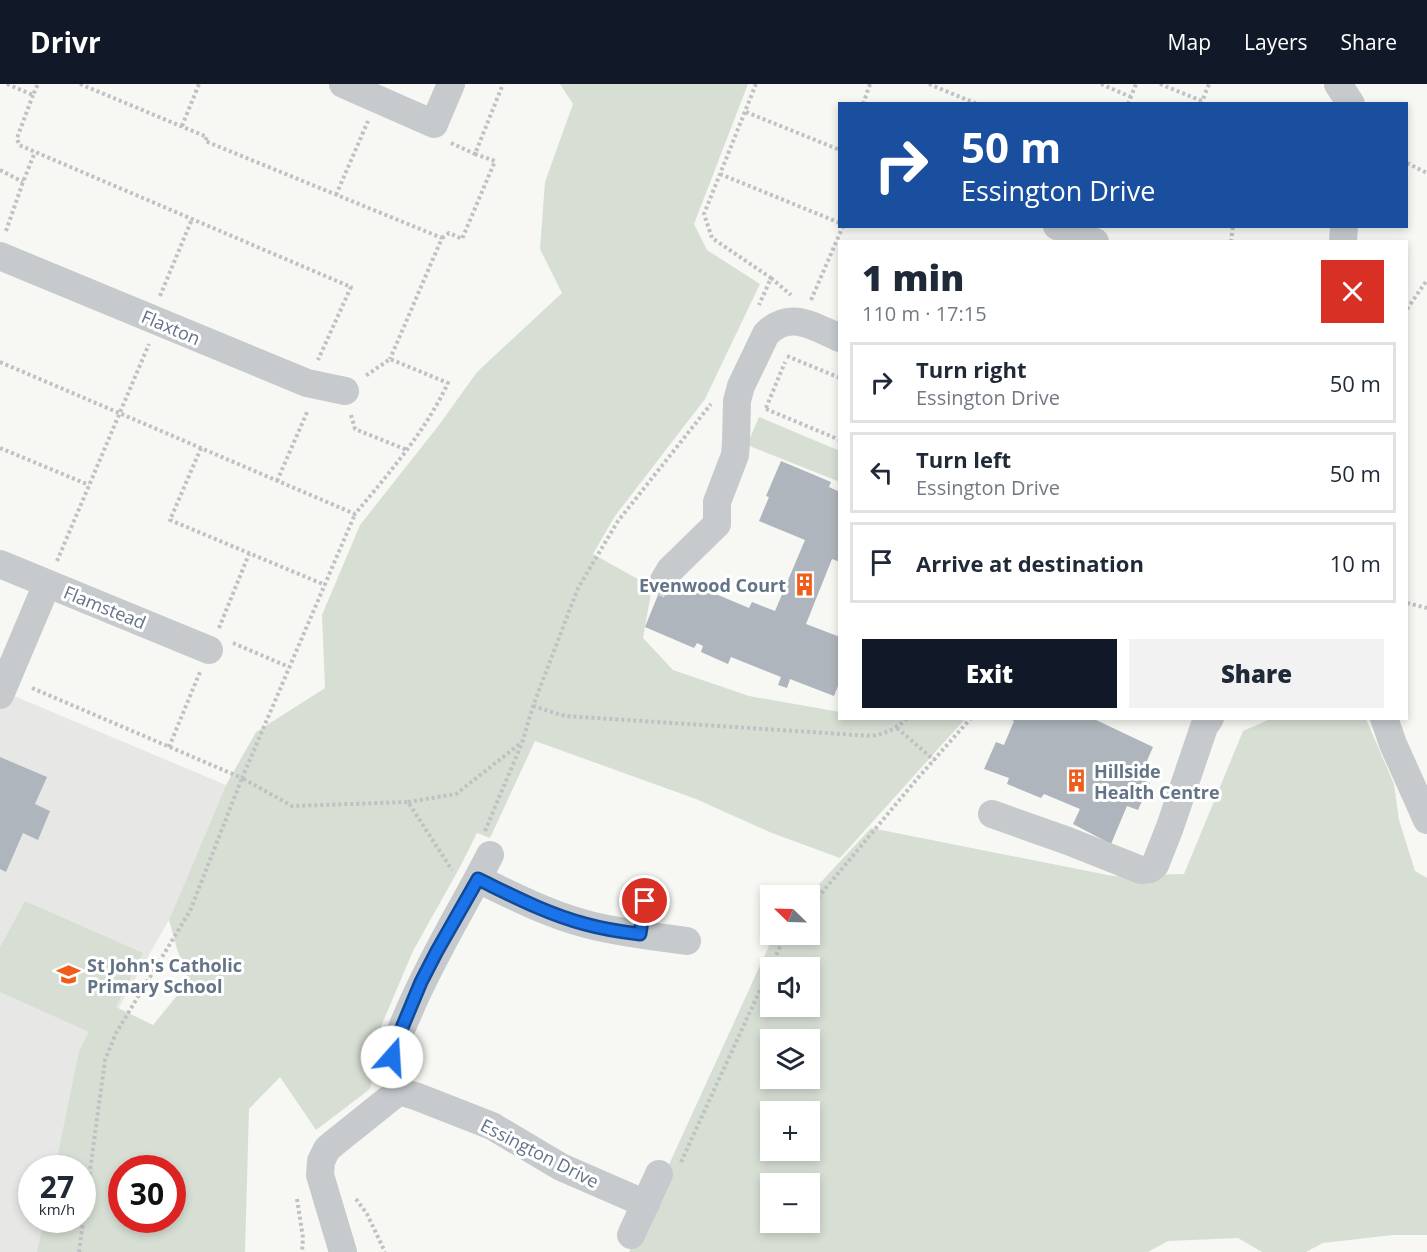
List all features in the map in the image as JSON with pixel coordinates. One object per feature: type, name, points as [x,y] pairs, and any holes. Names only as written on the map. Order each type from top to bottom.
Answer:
[{"type":"street","points":[[343,84],[435,124],[451,84]]},
{"type":"street","points":[[1338,84],[1352,102]]},
{"type":"street","points":[[1353,102],[1355,84]]},
{"type":"street","points":[[1060,228],[1090,240]]},
{"type":"street","name":"Flaxton","points":[[2,247],[155,320],[323,387]]},
{"type":"street","points":[[663,582],[670,570],[717,524],[717,502],[735,455],[737,401],[741,386],[766,334],[783,322],[794,320],[838,337]]},
{"type":"street","name":"Flamstead","points":[[0,564],[47,584],[212,643]]},
{"type":"street","points":[[4,686],[47,584]]},
{"type":"street","points":[[992,814],[1141,870],[1150,869],[1155,865],[1170,827],[1204,727],[1209,720]]},
{"type":"street","points":[[1385,720],[1392,744],[1427,820]]},
{"type":"street","points":[[343,1252],[320,1175],[321,1161],[327,1149],[399,1091],[392,1065],[394,1047],[421,982],[480,865],[538,908],[561,917],[611,930],[687,941]]},
{"type":"street","points":[[640,934],[645,901]]},
{"type":"street","name":"Essington Drive","points":[[399,1091],[492,1126],[561,1167],[645,1204]]},
{"type":"street","points":[[631,1235],[645,1204],[669,1171]]},
{"type":"path","points":[[7,84],[33,95]]},
{"type":"path","points":[[38,84],[17,138],[20,145],[351,287],[323,387],[278,481]]},
{"type":"path","points":[[80,84],[207,137],[205,141],[442,238]]},
{"type":"path","points":[[182,126],[200,84]]},
{"type":"path","points":[[323,387],[390,359],[442,238],[449,233],[462,239],[495,161],[475,154],[503,84]]},
{"type":"path","points":[[756,84],[704,214],[711,238],[771,278],[756,311]]},
{"type":"path","points":[[864,102],[870,84]]},
{"type":"path","points":[[929,84],[972,102]]},
{"type":"path","points":[[1101,84],[1131,97]]},
{"type":"path","points":[[1129,102],[1136,84]]},
{"type":"path","points":[[1160,84],[1202,102],[1209,84]]},
{"type":"path","points":[[336,195],[377,98]]},
{"type":"path","points":[[746,112],[838,149]]},
{"type":"path","points":[[2,247],[35,152]]},
{"type":"path","points":[[1408,164],[1427,173]]},
{"type":"path","points":[[0,170],[23,182]]},
{"type":"path","points":[[720,174],[838,222]]},
{"type":"path","points":[[47,584],[120,413],[192,219]]},
{"type":"path","points":[[808,308],[842,228]]},
{"type":"path","points":[[1408,308],[1427,280]]},
{"type":"path","points":[[766,408],[791,346]]},
{"type":"path","points":[[787,356],[838,377]]},
{"type":"path","points":[[79,1252],[105,1060],[110,1047],[116,1033],[190,910],[242,778],[355,514],[407,450],[440,400],[448,383],[390,359]]},
{"type":"path","points":[[0,362],[355,514]]},
{"type":"path","points":[[323,387],[355,429],[407,450]]},
{"type":"path","points":[[408,802],[460,881],[480,865],[533,706],[578,588],[618,521],[710,404],[715,394]]},
{"type":"path","points":[[759,410],[766,408],[838,439]]},
{"type":"path","points":[[0,448],[89,484]]},
{"type":"path","points":[[201,448],[170,520],[324,585]]},
{"type":"path","points":[[169,747],[249,554]]},
{"type":"path","points":[[1408,603],[1427,608]]},
{"type":"path","points":[[212,643],[289,667]]},
{"type":"path","points":[[4,686],[169,747],[242,778],[292,806],[408,802],[456,794],[522,743]]},
{"type":"path","points":[[533,706],[565,716],[872,736],[897,728],[905,720]]},
{"type":"path","points":[[820,895],[969,720]]},
{"type":"path","points":[[897,728],[934,760]]},
{"type":"path","points":[[669,1171],[781,945]]},
{"type":"path","points":[[297,1193],[303,1238],[302,1252]]},
{"type":"shaded area","points":[[560,84],[748,84],[694,224],[707,250],[760,284],[705,399],[615,516],[593,554],[652,587],[643,638],[673,670],[749,696],[838,712],[838,720],[964,720],[840,858],[772,833],[696,799],[535,741],[490,838],[477,833],[413,951],[374,1043],[373,1077],[370,1089],[316,1130],[280,1077],[249,1109],[245,1252],[37,1252],[41,1233],[96,1233],[96,1155],[58,1155],[79,1051],[89,1032],[0,992],[0,947],[25,901],[143,953],[116,1007],[153,1025],[189,981],[169,920],[226,785],[256,732],[325,688],[322,615],[360,525],[439,425],[477,372],[562,293],[540,249],[545,182],[573,104]]},
{"type":"shaded area","points":[[759,417],[838,450],[838,481],[747,445]]},
{"type":"shaded area","name":"St John's Catholic Primary School","points":[[0,690],[226,785],[169,920],[106,1030],[74,1155],[18,1155],[18,1233],[56,1233],[52,1252],[0,1252]]},
{"type":"shaded area","points":[[1268,720],[1366,720],[1394,784],[1399,820],[1415,871],[1427,878],[1427,1235],[1393,1235],[1323,1243],[1306,1252],[1262,1252],[1238,1238],[1168,1241],[1148,1252],[629,1252],[760,966],[760,1017],[820,1017],[820,957],[764,957],[769,945],[820,945],[818,885],[871,828],[1113,876],[1184,874],[1243,731]]},
{"type":"building","name":"Evenwood Court","points":[[781,461],[831,482],[829,487],[838,491],[838,561],[832,559],[806,624],[838,636],[838,686],[834,696],[790,679],[787,688],[778,685],[781,677],[731,657],[728,664],[701,652],[703,646],[697,643],[694,648],[645,627],[658,595],[664,597],[673,576],[749,608],[752,602],[775,611],[805,540],[759,521],[769,497],[766,496]]},
{"type":"building","name":"Hillside Health Centre","points":[[1012,720],[1096,720],[1153,747],[1139,779],[1150,783],[1138,810],[1127,806],[1111,844],[1073,824],[1080,809],[1044,794],[1041,798],[1007,784],[1009,778],[984,769],[996,742],[1004,745],[1014,721]]},
{"type":"building","points":[[0,757],[47,777],[35,804],[50,811],[38,840],[23,833],[6,872],[0,869]]},
{"type":"place","name":"Evenwood Court","points":[[804,585]]},
{"type":"place","name":"Hillside Health Centre","points":[[1076,781]]},
{"type":"place","name":"St John's Catholic Primary School","points":[[69,975]]},
{"type":"route","points":[[392,1057],[421,982],[478,879],[561,917],[611,930],[640,934],[645,901]]}]
